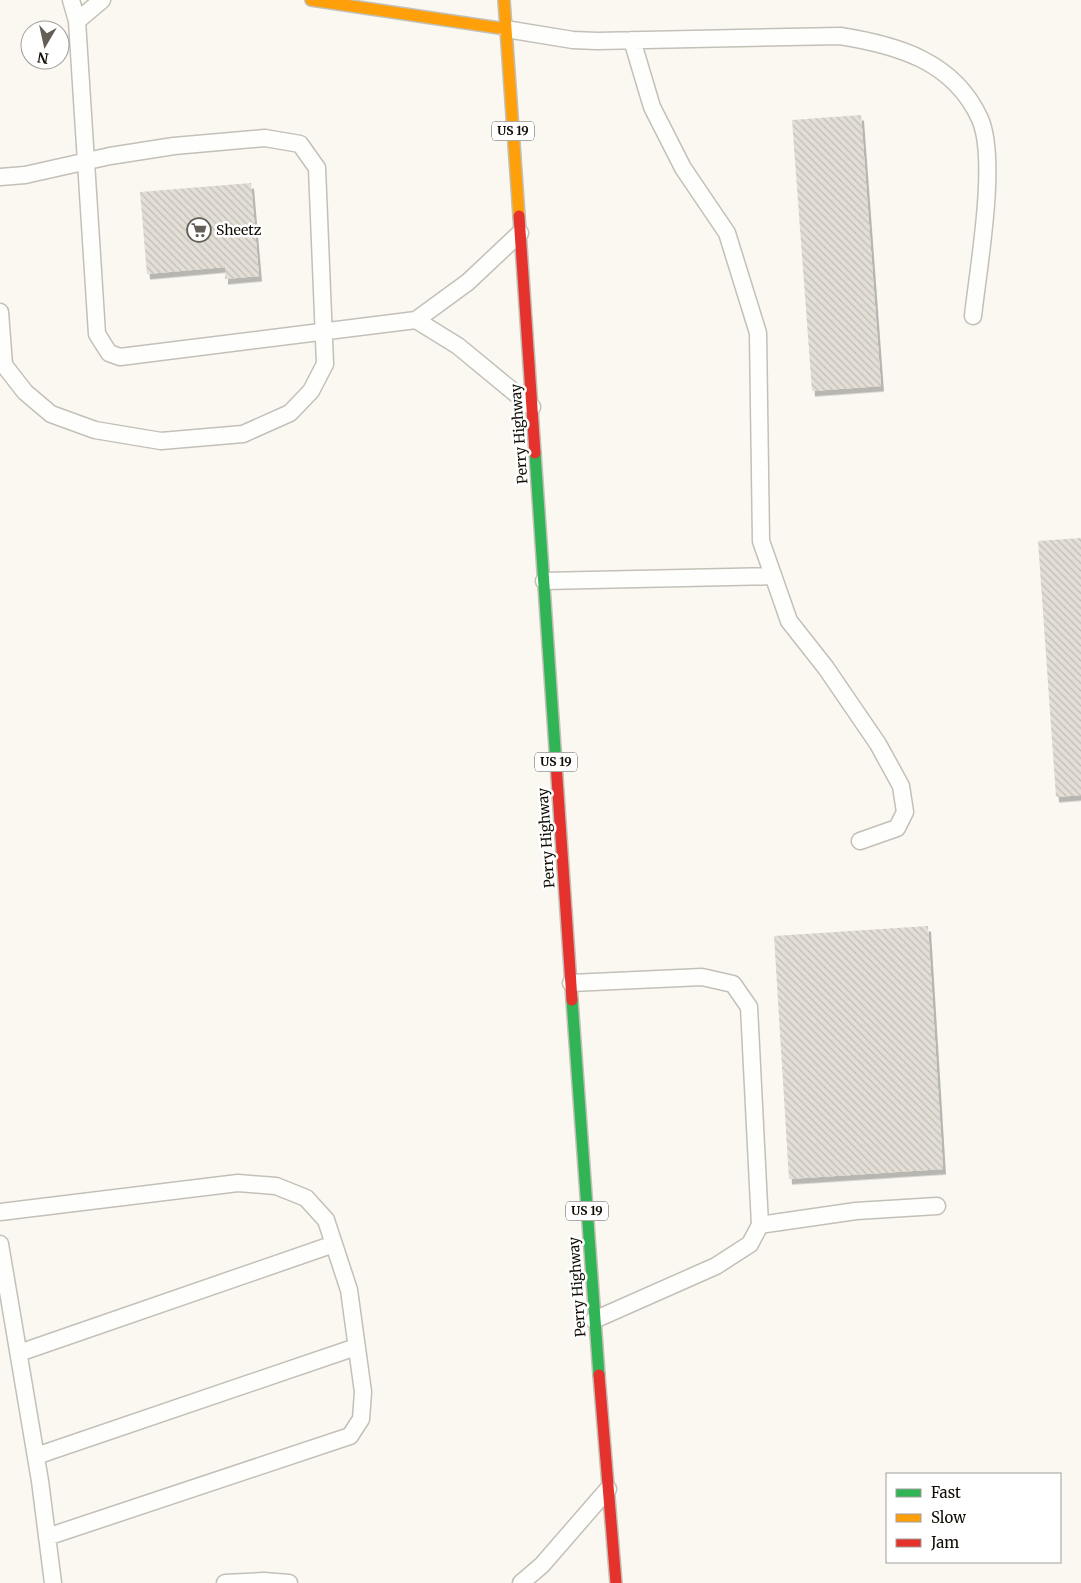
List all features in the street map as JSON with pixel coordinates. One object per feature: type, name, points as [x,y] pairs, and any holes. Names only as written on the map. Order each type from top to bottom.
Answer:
[{"type":"main road","points":[[311,0],[506,29]]},
{"type":"main road","name":"Perry Highway","points":[[504,0],[594,1320],[616,1583]]},
{"type":"lane","points":[[71,0],[77,21],[84,162],[97,334],[109,353],[120,357],[416,320],[468,282],[520,233]]},
{"type":"lane","points":[[77,21],[102,0]]},
{"type":"lane","points":[[506,29],[573,40],[840,36],[880,42],[914,54],[945,73],[967,97],[981,120],[987,150],[987,184],[973,316]]},
{"type":"lane","points":[[632,40],[652,107],[683,168],[727,233],[758,334],[761,541],[789,621],[826,668],[873,736],[901,786],[905,812],[897,828],[860,841]]},
{"type":"lane","points":[[0,177],[26,175],[84,162],[174,146],[265,138],[300,144],[317,168],[325,364],[311,391],[290,413],[243,434],[161,440],[94,430],[52,414],[25,392],[4,365],[0,312]]},
{"type":"lane","points":[[416,320],[458,346],[532,407]]},
{"type":"lane","points":[[544,581],[773,576]]},
{"type":"lane","points":[[571,983],[702,977],[733,984],[749,1007],[760,1225],[750,1244],[716,1266],[594,1320]]},
{"type":"lane","points":[[0,1212],[238,1183],[276,1186],[306,1198],[326,1220],[349,1290],[363,1392],[361,1419],[350,1436],[47,1537]]},
{"type":"lane","points":[[760,1225],[856,1211],[937,1206]]},
{"type":"lane","points":[[0,1244],[36,1456],[53,1583]]},
{"type":"lane","points":[[18,1354],[334,1244]]},
{"type":"lane","points":[[36,1456],[356,1347]]},
{"type":"lane","points":[[521,1583],[542,1565],[608,1489]]},
{"type":"lane","points":[[225,1583],[264,1581],[289,1583]]},
{"type":"building","points":[[861,115],[881,386],[812,391],[792,120]]},
{"type":"building","name":"Sheetz","points":[[251,183],[259,276],[225,279],[225,267],[147,274],[140,192]]},
{"type":"building","points":[[1081,538],[1081,795],[1056,797],[1038,541]]},
{"type":"building","points":[[928,926],[943,1169],[789,1179],[774,936]]},
{"type":"traffic: fast","points":[[535,453],[556,763]]},
{"type":"traffic: fast","points":[[572,1000],[599,1375]]},
{"type":"traffic: slow","points":[[311,0],[506,29]]},
{"type":"traffic: slow","points":[[504,0],[519,216]]},
{"type":"traffic: jam","points":[[519,216],[535,453]]},
{"type":"traffic: jam","points":[[556,763],[572,1000]]},
{"type":"traffic: jam","points":[[599,1375],[616,1583]]},
{"type":"place","name":"Sheetz","points":[[199,230]]}]
